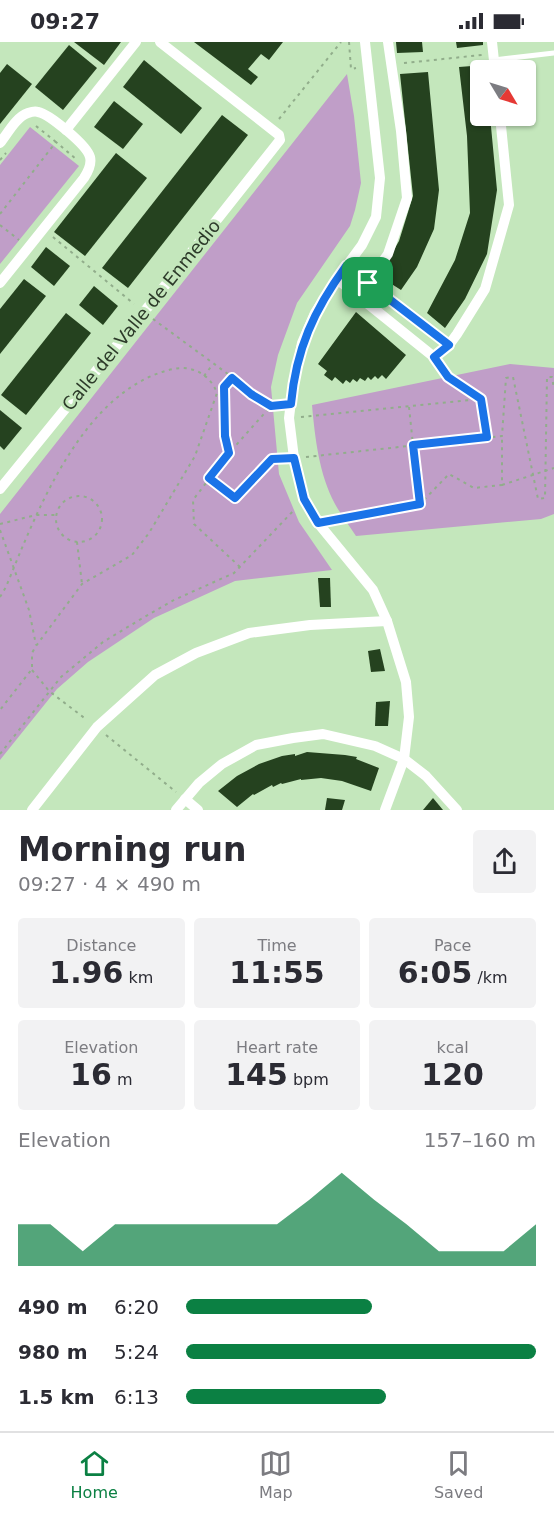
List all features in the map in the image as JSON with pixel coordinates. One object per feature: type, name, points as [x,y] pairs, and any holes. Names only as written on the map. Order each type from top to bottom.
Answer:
[{"type":"street","points":[[66,130],[136,42]]},
{"type":"street","points":[[160,42],[272,129]]},
{"type":"street","points":[[365,42],[380,178],[376,217],[362,245],[315,313],[302,343],[289,418],[294,458],[304,499],[318,523],[373,590],[387,621],[406,681],[409,717],[404,759],[385,810]]},
{"type":"street","points":[[368,283],[388,254],[407,198],[402,141],[388,42]]},
{"type":"street","points":[[492,42],[494,60]]},
{"type":"street","points":[[0,283],[90,168],[90,156],[84,147],[66,130],[39,112],[21,116],[3,147]]},
{"type":"street","points":[[337,279],[434,357],[449,345],[485,289],[509,205],[501,126]]},
{"type":"street","name":"Calle del Valle de Enmedio","points":[[1,486],[144,312],[280,140],[279,135],[272,129]]},
{"type":"street","points":[[346,266],[449,345]]},
{"type":"street","points":[[32,810],[97,727],[155,675],[196,653],[249,633],[310,625],[387,621]]},
{"type":"street","points":[[176,810],[198,783],[222,764],[256,745],[323,734],[348,738],[391,752],[404,759],[426,776],[458,810]]},
{"type":"street","points":[[185,799],[198,810]]},
{"type":"lane","points":[[502,60],[554,53]]},
{"type":"path","points":[[272,129],[341,42]]},
{"type":"path","points":[[349,42],[351,69],[368,66]]},
{"type":"path","points":[[392,64],[470,62]]},
{"type":"path","points":[[31,124],[35,124],[81,163]]},
{"type":"path","points":[[0,214],[56,142]]},
{"type":"path","points":[[0,160],[3,147]]},
{"type":"path","points":[[0,225],[22,243]]},
{"type":"path","points":[[49,233],[144,312],[251,394],[271,406],[291,404]]},
{"type":"path","points":[[434,357],[448,377],[481,399],[487,437]]},
{"type":"path","points":[[204,376],[214,364]]},
{"type":"path","points":[[0,597],[36,515],[75,443],[113,400],[134,384],[161,372],[180,368],[195,369],[213,384],[217,393],[195,456],[149,533],[132,555],[82,584],[32,653],[32,669],[49,691],[185,799]]},
{"type":"path","points":[[502,485],[502,436],[506,378],[513,377],[538,499],[545,498],[547,377],[552,377],[554,389]]},
{"type":"path","points":[[229,453],[225,436],[224,387],[232,378]]},
{"type":"path","points":[[289,418],[481,399]]},
{"type":"path","points":[[240,567],[195,524],[193,500],[229,453],[271,406]]},
{"type":"path","points":[[409,406],[420,504]]},
{"type":"path","points":[[209,478],[235,498],[272,459],[502,436]]},
{"type":"path","points":[[318,523],[420,504],[448,474],[474,488],[502,485],[554,468]]},
{"type":"path","points":[[78,495],[86,496],[99,506],[103,521],[100,529],[89,540],[77,542],[67,539],[62,534],[56,522],[56,515],[63,501],[78,495]]},
{"type":"path","points":[[0,754],[61,677],[103,642],[174,600],[234,573],[304,499]]},
{"type":"path","points":[[0,524],[36,515],[56,515]]},
{"type":"path","points":[[0,531],[28,610],[36,646]]},
{"type":"path","points":[[77,542],[82,584]]},
{"type":"path","points":[[0,710],[32,669]]},
{"type":"shaded area","points":[[347,74],[361,183],[355,210],[350,226],[297,303],[278,355],[271,387],[279,474],[299,522],[332,570],[235,581],[154,618],[88,662],[57,689],[0,760],[0,514]]},
{"type":"shaded area","points":[[30,127],[79,166],[0,264],[0,165]]},
{"type":"shaded area","points":[[510,364],[554,368],[554,514],[541,519],[356,536],[335,504],[325,481],[316,443],[312,405]]},
{"type":"building","points":[[74,42],[121,42],[104,65]]},
{"type":"building","points":[[194,42],[283,42],[269,60],[261,54],[248,69],[258,77],[251,85]]},
{"type":"building","points":[[396,42],[422,42],[423,52],[397,53]]},
{"type":"building","points":[[456,42],[483,42],[483,45],[457,48]]},
{"type":"building","points":[[69,45],[97,68],[63,110],[35,87]]},
{"type":"building","points":[[144,60],[202,108],[181,134],[123,87]]},
{"type":"building","points":[[7,64],[32,84],[0,124],[0,73]]},
{"type":"building","points":[[470,66],[470,126],[491,126],[497,190],[487,254],[465,299],[445,328],[427,313],[455,260],[470,213],[467,136],[459,67]]},
{"type":"building","points":[[428,72],[439,190],[434,229],[417,267],[401,290],[379,276],[399,241],[413,196],[400,74]]},
{"type":"building","points":[[114,101],[143,124],[123,149],[94,127]]},
{"type":"building","points":[[222,115],[248,135],[128,288],[102,268]]},
{"type":"building","points":[[116,153],[147,178],[85,256],[54,232]]},
{"type":"building","points":[[46,247],[70,266],[54,286],[31,267]]},
{"type":"building","points":[[24,279],[46,296],[0,354],[0,309]]},
{"type":"building","points":[[94,286],[118,306],[103,325],[79,305]]},
{"type":"building","points":[[356,312],[406,355],[386,379],[382,375],[378,379],[375,376],[371,380],[368,377],[365,381],[360,378],[357,382],[353,379],[350,383],[346,380],[343,384],[335,377],[332,381],[324,375],[327,371],[318,364]]},
{"type":"building","points":[[66,313],[91,333],[26,415],[1,395]]},
{"type":"building","points":[[0,410],[22,428],[4,450],[0,446]]},
{"type":"building","points":[[318,578],[330,578],[331,607],[320,607]]},
{"type":"building","points":[[380,649],[385,671],[371,672],[368,651]]},
{"type":"building","points":[[390,701],[388,726],[375,726],[376,702]]},
{"type":"building","points":[[307,752],[357,757],[356,759],[379,768],[371,791],[342,781],[321,778],[301,779],[273,787],[272,785],[253,794],[237,807],[218,791],[237,776],[259,764],[282,756],[295,754],[295,756]]},
{"type":"building","points":[[327,798],[345,800],[342,810],[325,810]]},
{"type":"building","points":[[433,798],[443,810],[423,810]]},
{"type":"route","points":[[346,266],[368,283],[449,345],[434,357],[448,377],[481,399],[487,437],[413,445],[420,504],[318,523],[304,499],[294,458],[272,459],[235,498],[209,478],[229,453],[225,436],[224,387],[232,378],[251,394],[271,406],[291,404],[302,343],[315,313],[346,266]]}]
